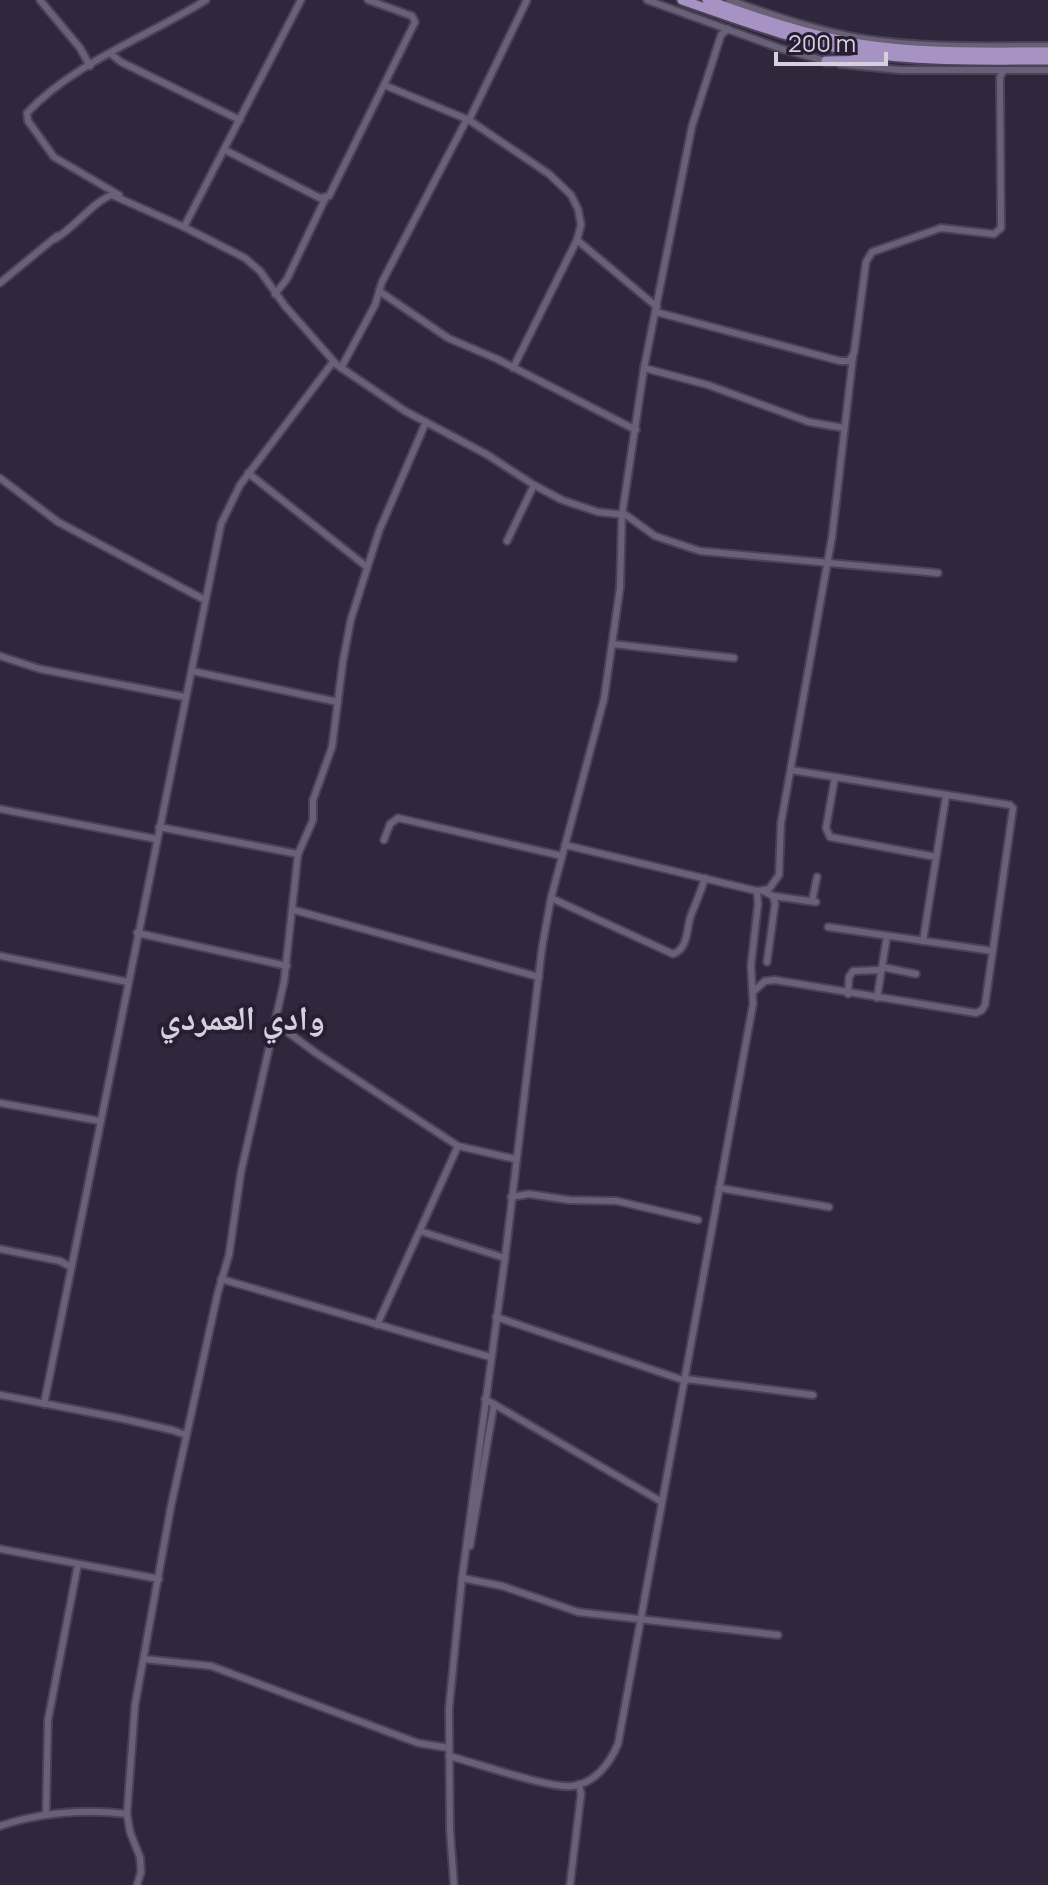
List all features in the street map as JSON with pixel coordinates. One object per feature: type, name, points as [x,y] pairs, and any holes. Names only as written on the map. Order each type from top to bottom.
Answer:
[{"type":"main road","points":[[682,0],[805,41],[851,51],[910,58]]},
{"type":"main road","points":[[707,0],[792,29],[869,45],[941,52],[1048,49]]},
{"type":"main road","points":[[826,61],[910,58],[1048,60]]},
{"type":"street","points":[[40,0],[80,48],[90,66]]},
{"type":"street","points":[[206,0],[90,66],[29,110],[27,117],[54,157],[120,196],[250,262],[341,368],[534,485],[580,507],[630,517],[655,536],[700,551],[938,573]]},
{"type":"street","points":[[184,227],[301,0]]},
{"type":"street","points":[[275,294],[290,274],[415,20],[412,16],[368,0]]},
{"type":"street","points":[[341,368],[527,0]]},
{"type":"street","points":[[647,0],[782,49],[826,61],[900,70],[995,70],[1002,74],[1048,70]]},
{"type":"street","points":[[729,0],[805,26],[864,39],[923,45],[1048,49]]},
{"type":"street","points":[[718,25],[721,35]]},
{"type":"street","points":[[454,1885],[449,1718],[462,1578],[539,977],[551,898],[595,736],[613,644],[620,588],[622,515],[668,235],[692,126],[721,35],[728,29]]},
{"type":"street","points":[[111,54],[121,62],[240,120]]},
{"type":"street","points":[[760,891],[778,880],[781,823],[828,562],[864,268],[872,252],[941,228],[994,234],[1001,228],[1002,74]]},
{"type":"street","points":[[384,85],[468,119],[520,152],[571,195],[580,217],[577,240],[513,368]]},
{"type":"street","points":[[225,150],[325,199]]},
{"type":"street","points":[[104,186],[107,196]]},
{"type":"street","points":[[0,283],[74,227],[107,196],[120,196]]},
{"type":"street","points":[[577,240],[656,310],[843,362],[853,356]]},
{"type":"street","points":[[379,291],[448,338],[636,430]]},
{"type":"street","points":[[44,1404],[156,839],[226,510],[248,473],[333,362]]},
{"type":"street","points":[[644,368],[716,387],[809,422],[844,428]]},
{"type":"street","points":[[137,1885],[141,1864],[127,1814],[132,1728],[166,1533],[232,1240],[241,1172],[287,966],[298,854],[313,820],[313,800],[332,747],[349,630],[367,567],[393,495],[426,422]]},
{"type":"street","points":[[248,473],[367,567]]},
{"type":"street","points":[[0,478],[51,518],[205,600]]},
{"type":"street","points":[[507,541],[534,485]]},
{"type":"street","points":[[613,644],[734,658]]},
{"type":"street","points":[[0,656],[49,671],[185,697]]},
{"type":"street","points":[[192,671],[338,702]]},
{"type":"street","points":[[754,991],[761,984],[775,980],[848,994],[979,1012],[985,1005],[1014,810],[1010,805],[791,770]]},
{"type":"street","points":[[835,777],[826,828],[830,837],[936,857]]},
{"type":"street","points":[[923,941],[946,796]]},
{"type":"street","points":[[0,809],[156,839]]},
{"type":"street","points":[[384,840],[392,821],[402,818],[562,856]]},
{"type":"street","points":[[159,827],[298,854]]},
{"type":"street","points":[[565,845],[773,896],[814,901],[817,877]]},
{"type":"street","points":[[551,898],[673,954],[685,943],[690,916],[705,878]]},
{"type":"street","points":[[144,1659],[211,1666],[418,1743],[557,1785],[579,1784],[602,1770],[618,1744],[643,1621],[754,991],[751,965],[760,891]]},
{"type":"street","points":[[767,962],[775,904],[773,896]]},
{"type":"street","points":[[294,910],[539,977]]},
{"type":"street","points":[[828,927],[993,951]]},
{"type":"street","points":[[756,928],[771,933]]},
{"type":"street","points":[[137,933],[287,966]]},
{"type":"street","points":[[877,998],[887,936]]},
{"type":"street","points":[[0,956],[128,982]]},
{"type":"street","points":[[848,994],[849,977],[853,971],[882,968],[916,974]]},
{"type":"street","points":[[274,1022],[458,1146],[515,1159]]},
{"type":"street","points":[[0,1103],[100,1121]]},
{"type":"street","points":[[377,1325],[458,1146]]},
{"type":"street","points":[[719,1188],[829,1207]]},
{"type":"street","points":[[511,1197],[525,1194],[602,1204],[622,1201],[698,1220]]},
{"type":"street","points":[[420,1231],[505,1258]]},
{"type":"street","points":[[0,1249],[60,1261],[71,1267]]},
{"type":"street","points":[[221,1279],[490,1357]]},
{"type":"street","points":[[496,1317],[686,1380],[813,1395]]},
{"type":"street","points":[[0,1395],[186,1435]]},
{"type":"street","points":[[485,1399],[662,1502]]},
{"type":"street","points":[[462,1578],[494,1404]]},
{"type":"street","points":[[0,1549],[159,1579]]},
{"type":"street","points":[[46,1814],[48,1720],[78,1564]]},
{"type":"street","points":[[462,1578],[512,1589],[568,1610],[778,1635]]},
{"type":"street","points":[[570,1885],[581,1794],[579,1784]]},
{"type":"street","points":[[0,1826],[46,1814],[95,1811],[127,1814]]},
{"type":"district","name":"وادي العمردي","points":[[242,1018]]}]
